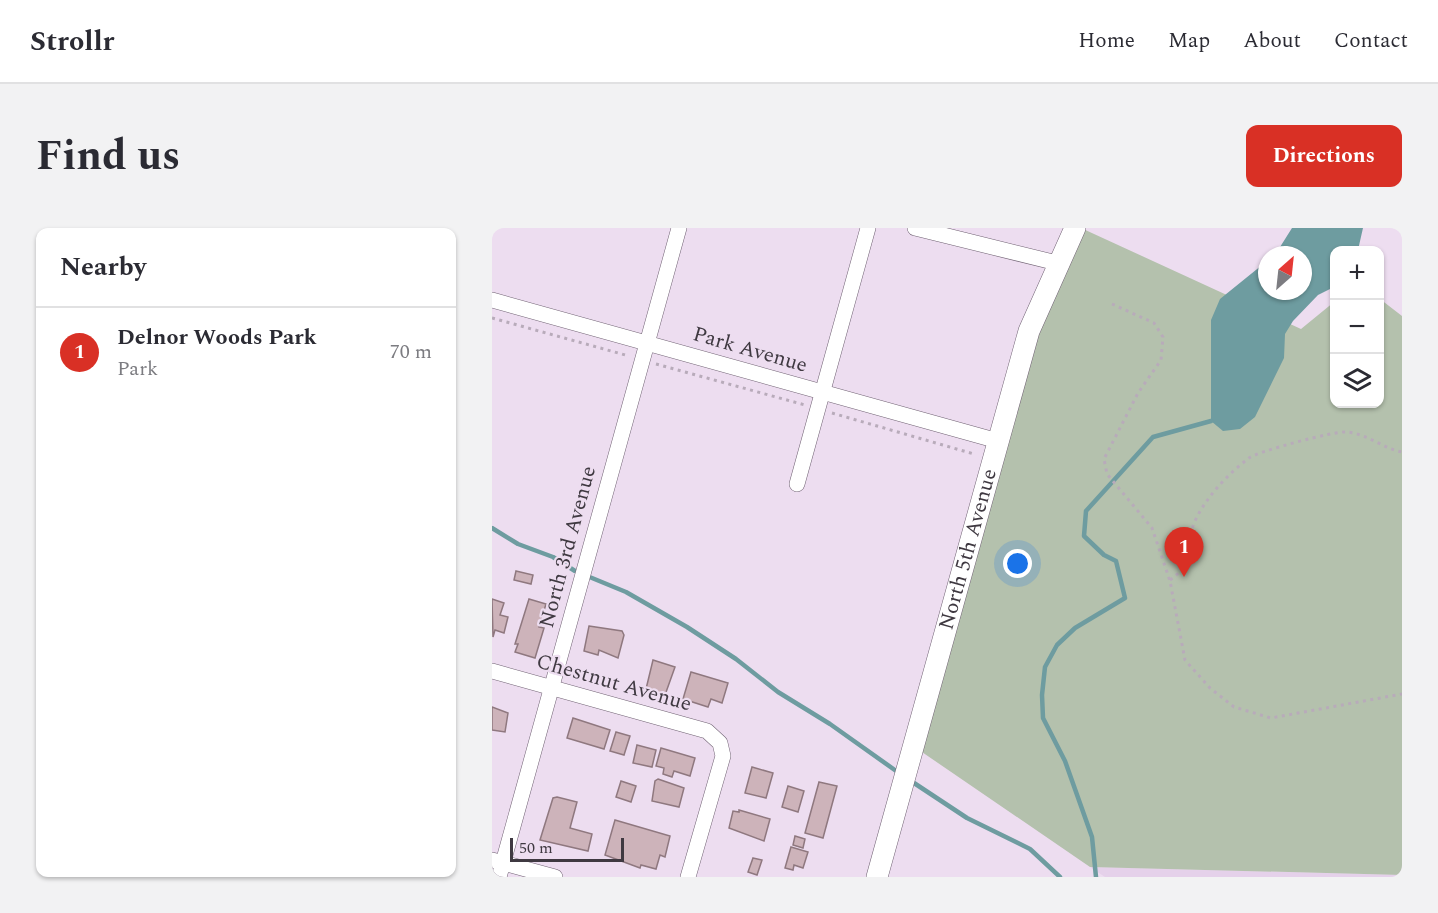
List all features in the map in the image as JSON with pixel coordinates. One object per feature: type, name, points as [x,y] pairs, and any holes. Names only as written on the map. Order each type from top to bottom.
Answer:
[{"type":"main road","name":"North 5th Avenue","points":[[877,877],[1029,331],[1057,263],[1075,228]]},
{"type":"street","name":"North 3rd Avenue","points":[[498,866],[679,228]]},
{"type":"street","points":[[797,484],[868,228]]},
{"type":"street","points":[[915,228],[1057,263]]},
{"type":"street","name":"Park Avenue","points":[[492,300],[998,441]]},
{"type":"street","name":"Chestnut Avenue","points":[[492,671],[707,731],[720,744],[723,756],[688,877]]},
{"type":"street","points":[[498,866],[555,877]]},
{"type":"path","points":[[1112,304],[1154,324],[1163,337],[1161,360],[1138,393],[1104,459],[1107,474],[1116,487],[1152,528],[1170,581],[1185,660],[1210,688],[1234,707],[1271,718],[1402,694]]},
{"type":"path","points":[[492,318],[974,454]]},
{"type":"path","points":[[1170,581],[1184,570],[1191,554],[1191,532],[1205,502],[1251,457],[1322,435],[1346,432],[1402,452]]},
{"type":"shaded area","points":[[1081,228],[1301,329],[1330,305],[1330,408],[1384,408],[1384,302],[1402,316],[1402,875],[1090,867],[919,750],[1034,334]]},
{"type":"shaded area","points":[[1292,228],[1363,228],[1359,246],[1330,246],[1330,289],[1318,295],[1293,321],[1285,334],[1284,358],[1255,417],[1240,429],[1223,431],[1211,421],[1211,320],[1220,299],[1258,268],[1258,300],[1312,300],[1312,246],[1281,246]]},
{"type":"shaded area","points":[[1090,867],[1402,875],[1402,877],[1105,877]]},
{"type":"building","points":[[516,571],[533,575],[531,584],[514,580]]},
{"type":"building","points":[[492,599],[504,603],[500,615],[508,617],[504,633],[495,630],[493,637]]},
{"type":"building","points":[[529,599],[546,604],[539,627],[544,628],[535,658],[515,652],[518,644],[515,644]]},
{"type":"building","points":[[589,626],[622,631],[624,635],[618,658],[599,650],[598,655],[584,651]]},
{"type":"building","points":[[653,660],[675,667],[665,695],[646,689]]},
{"type":"building","points":[[691,672],[728,683],[722,703],[711,699],[708,707],[683,699]]},
{"type":"building","points":[[492,707],[508,713],[505,732],[492,730]]},
{"type":"building","points":[[573,718],[610,730],[604,749],[567,738]]},
{"type":"building","points":[[616,732],[630,736],[624,755],[610,751]]},
{"type":"building","points":[[637,745],[656,750],[652,767],[633,763]]},
{"type":"building","points":[[661,748],[695,758],[690,776],[674,771],[672,777],[663,774],[664,768],[656,766]]},
{"type":"building","points":[[752,767],[773,773],[766,798],[745,793]]},
{"type":"building","points":[[658,779],[684,788],[679,807],[652,801],[655,781]]},
{"type":"building","points":[[621,781],[636,786],[631,802],[616,797]]},
{"type":"building","points":[[819,782],[837,786],[823,838],[805,833]]},
{"type":"building","points":[[788,786],[804,791],[798,812],[782,807]]},
{"type":"building","points":[[553,798],[577,802],[570,828],[592,834],[588,851],[540,840]]},
{"type":"building","points":[[739,810],[770,819],[764,841],[729,828],[733,811],[739,812]]},
{"type":"building","points":[[615,820],[670,836],[665,857],[660,855],[656,869],[641,865],[640,868],[605,855]]},
{"type":"building","points":[[795,836],[805,839],[803,848],[793,845]]},
{"type":"building","points":[[791,847],[808,852],[803,868],[794,865],[793,870],[785,868]]},
{"type":"building","points":[[753,858],[762,860],[757,875],[748,872]]},
{"type":"waterway","points":[[1096,877],[1092,837],[1065,761],[1043,718],[1042,695],[1045,667],[1057,645],[1075,628],[1125,598],[1116,561],[1104,555],[1084,536],[1086,511],[1153,437],[1211,421]]},
{"type":"waterway","points":[[492,528],[518,544],[553,557],[575,571],[626,592],[687,627],[736,659],[778,692],[830,724],[899,773]]},
{"type":"waterway","points":[[911,781],[967,818],[1030,849],[1060,877]]},
{"type":"place","name":"Delnor Woods Park","points":[[1184,577]]}]
